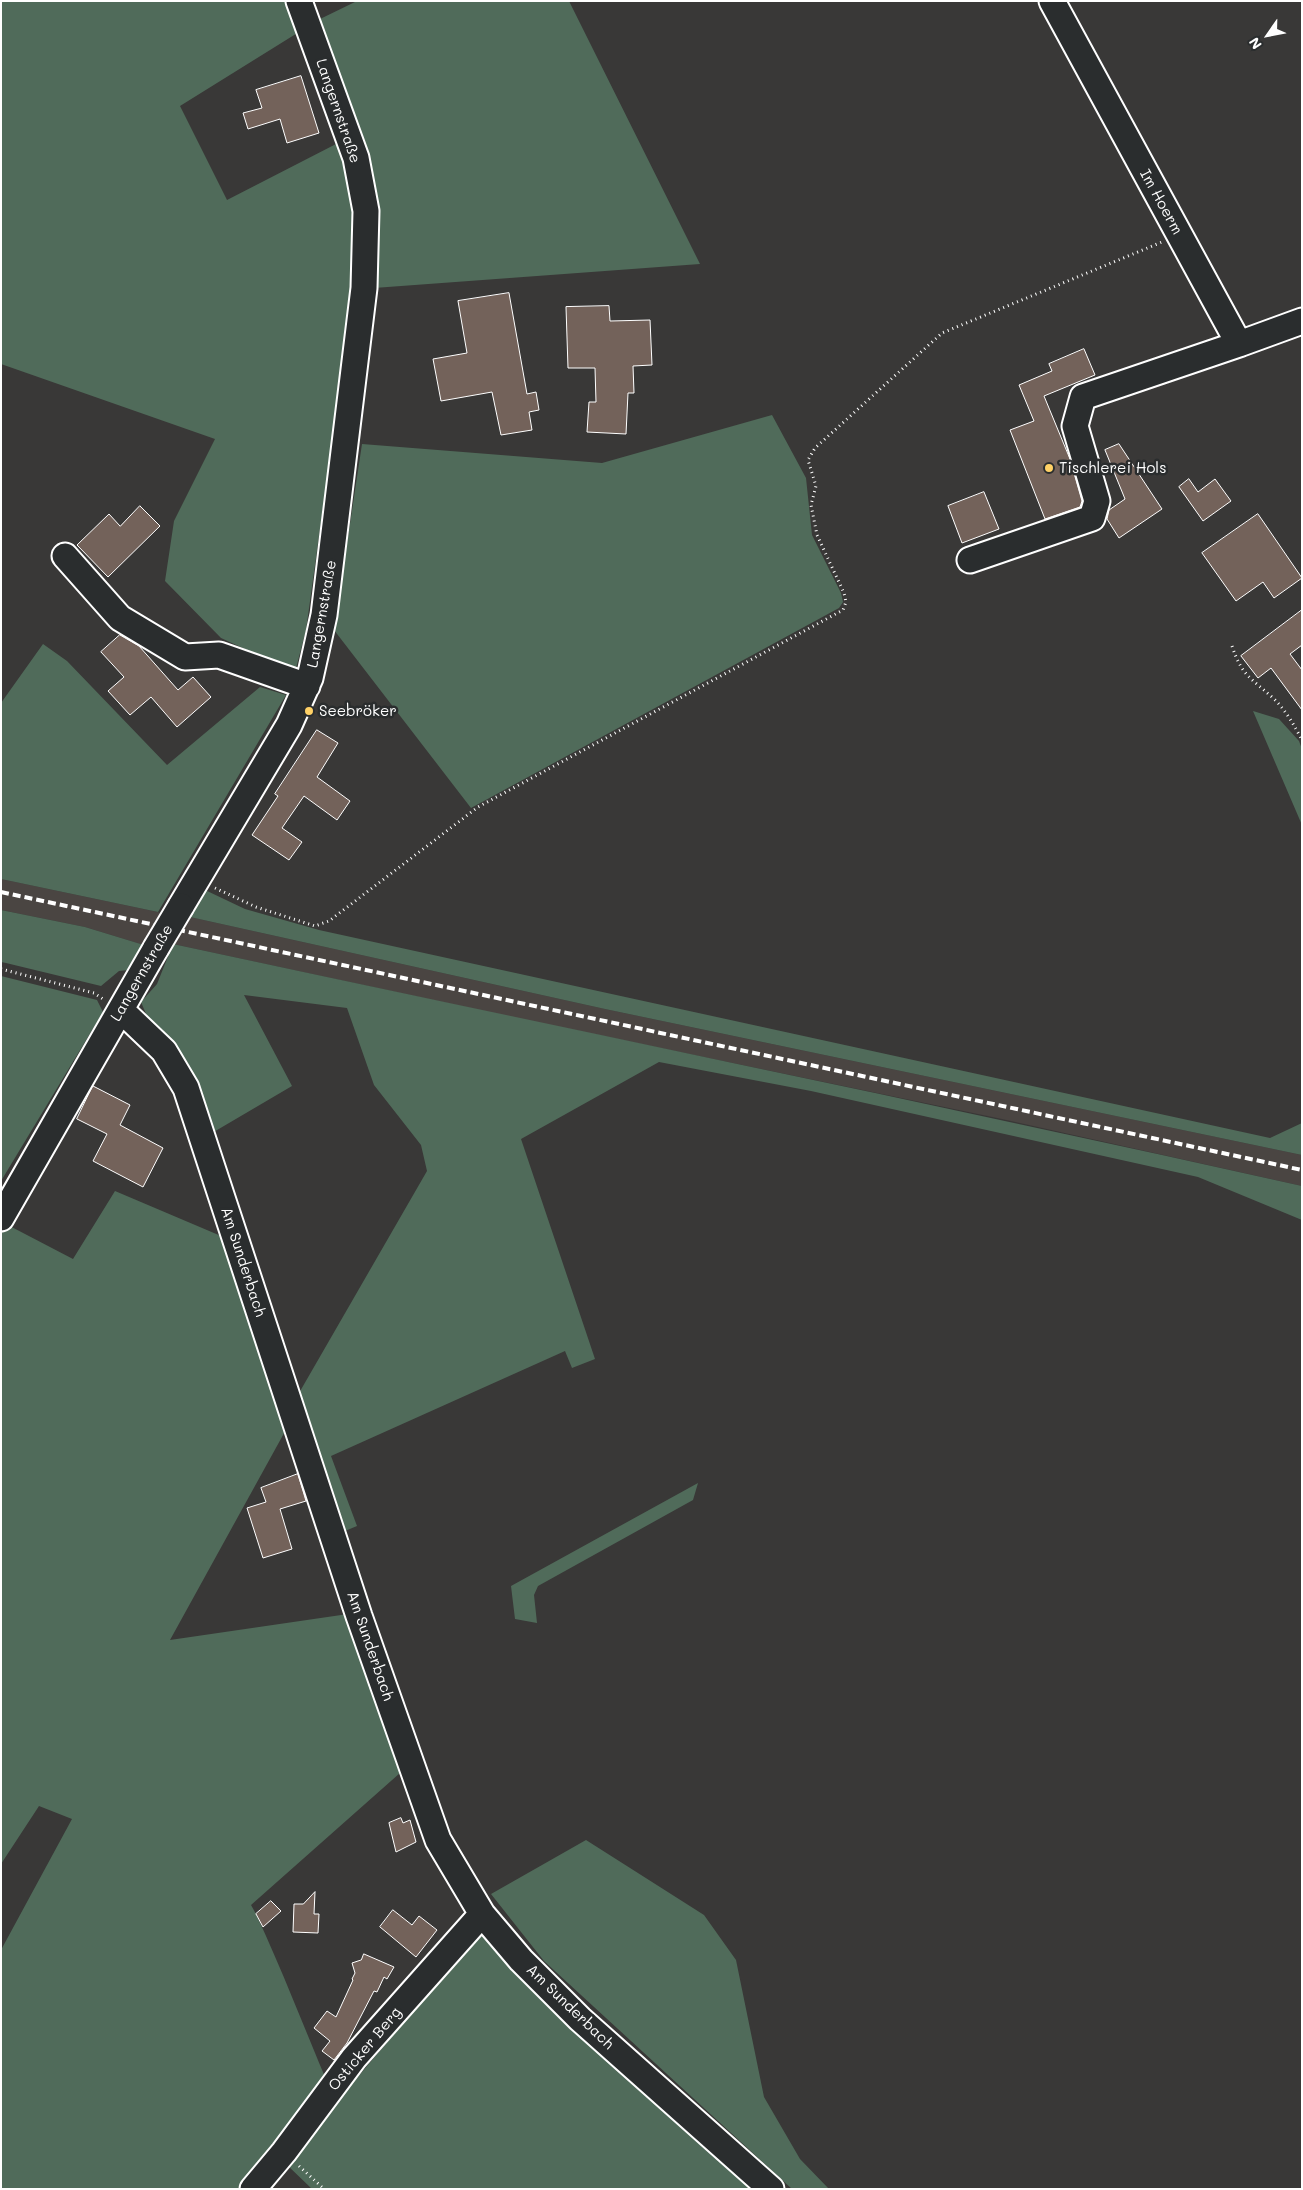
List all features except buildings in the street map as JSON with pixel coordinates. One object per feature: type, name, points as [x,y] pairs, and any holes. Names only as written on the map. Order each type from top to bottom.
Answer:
[{"type":"street","name":"Langernstraße","points":[[1,1218],[196,879],[289,725],[307,686],[324,615],[345,449],[364,288],[366,211],[356,158],[299,1]]},
{"type":"street","name":"Im Hoerm","points":[[1052,1],[1239,344]]},
{"type":"street","points":[[970,560],[1092,518],[1097,501],[1075,426],[1083,397],[1302,321]]},
{"type":"street","points":[[66,556],[120,618],[185,656],[219,655],[307,686]]},
{"type":"street","name":"Am Sunderbach","points":[[121,1010],[164,1051],[186,1088],[359,1616],[438,1840],[482,1914],[521,1960],[580,2019],[771,2189]]},
{"type":"street","name":"Osticker Berg","points":[[253,2189],[284,2152],[354,2058],[482,1914]]},
{"type":"path","points":[[196,879],[256,907],[315,926],[328,921],[478,807],[843,610],[846,602],[844,593],[817,535],[811,505],[816,486],[808,460],[815,448],[942,333],[1148,250],[1178,234]]},
{"type":"path","points":[[1232,646],[1239,665],[1254,683],[1274,698],[1291,720],[1302,740]]},
{"type":"path","points":[[1,969],[94,993],[121,1010]]},
{"type":"path","points":[[284,2152],[324,2189]]},
{"type":"shaded area","points":[[1,879],[163,914],[144,945],[85,927],[1,910]]},
{"type":"shaded area","points":[[190,917],[605,1009],[1302,1155],[1302,1186],[1002,1119],[516,1018],[173,944]]},
{"type":"green space","points":[[1,1],[288,1],[299,32],[180,106],[227,200],[338,143],[355,209],[354,283],[306,630],[295,672],[221,638],[165,581],[174,521],[215,439],[1,364]]},
{"type":"green space","points":[[357,1],[569,1],[700,264],[374,288],[378,221],[369,157],[318,20]]},
{"type":"green space","points":[[772,415],[806,478],[812,535],[841,593],[843,602],[839,608],[471,808],[334,630],[362,444],[602,463]]},
{"type":"green space","points":[[43,644],[67,661],[167,765],[260,687],[286,695],[158,912],[1,879],[1,703]]},
{"type":"green space","points":[[1253,711],[1279,719],[1299,741],[1302,749],[1302,825]]},
{"type":"green space","points":[[205,890],[245,909],[319,930],[1270,1138],[1302,1123],[1302,1155],[605,1009],[190,917]]},
{"type":"green space","points":[[1,910],[85,927],[144,945],[129,970],[119,971],[101,986],[1,962]]},
{"type":"green space","points":[[173,944],[1302,1186],[1302,1220],[1198,1177],[811,1091],[659,1062],[521,1139],[595,1359],[572,1368],[565,1351],[331,1456],[357,1526],[345,1531],[299,1393],[427,1171],[421,1145],[374,1085],[347,1008],[244,995],[292,1086],[212,1133],[188,1063],[149,1021],[141,1002],[157,984]]},
{"type":"green space","points":[[1,976],[97,1000],[103,1012],[1,1181]]},
{"type":"green space","points":[[115,1191],[221,1236],[288,1426],[170,1640],[348,1614],[400,1773],[251,1905],[275,1956],[328,2084],[240,2189],[1,2189],[1,1950],[72,1819],[39,1806],[1,1864],[1,1224],[2,1222],[73,1259]]},
{"type":"green space","points":[[698,1483],[693,1500],[538,1586],[534,1595],[537,1623],[515,1619],[511,1586]]},
{"type":"green space","points":[[586,1840],[704,1915],[736,1960],[764,2097],[800,2159],[829,2189],[792,2189],[544,1961],[491,1894]]},
{"type":"green space","points":[[484,1936],[488,1938],[504,1958],[581,2038],[752,2189],[312,2189],[285,2163],[471,1943],[478,1937]]},
{"type":"railway","points":[[1,892],[1302,1170]]},
{"type":"place","name":"Tischlerei Hols","points":[[1049,468]]},
{"type":"place","name":"Seebröker","points":[[309,711]]}]
